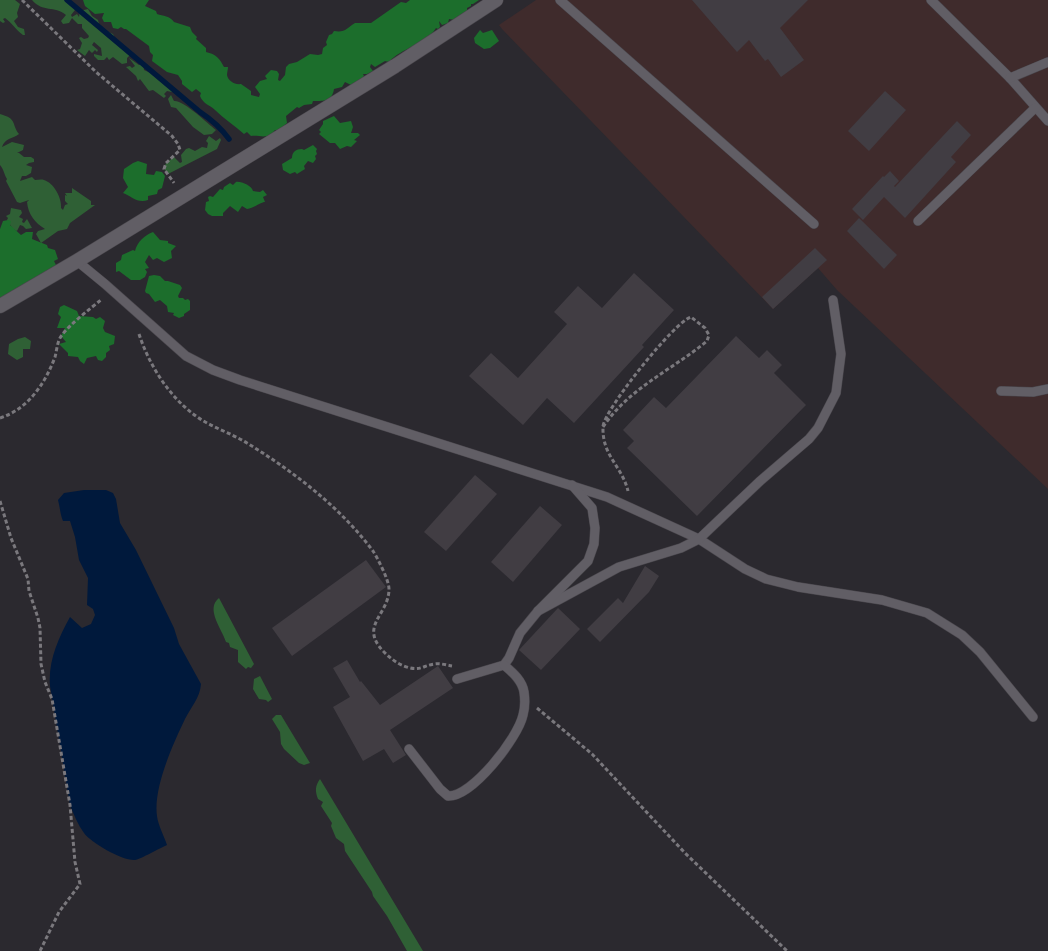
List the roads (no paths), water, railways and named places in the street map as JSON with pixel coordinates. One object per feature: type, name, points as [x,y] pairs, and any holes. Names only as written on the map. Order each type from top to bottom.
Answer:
[{"type":"street","points":[[0,306],[77,261],[395,66],[496,0]]},
{"type":"lane","points":[[560,0],[814,224]]},
{"type":"lane","points":[[930,0],[1010,78],[1048,121]]},
{"type":"lane","points":[[1010,78],[1048,62]]},
{"type":"lane","points":[[918,221],[1035,108]]},
{"type":"lane","points":[[77,261],[186,356],[213,370],[572,485],[627,506],[699,539],[745,569],[766,579],[798,587],[882,600],[927,613],[962,635],[980,652],[1033,717]]},
{"type":"lane","points":[[538,611],[619,567],[681,548],[699,539],[759,482],[809,439],[818,428],[836,393],[841,354],[833,300]]},
{"type":"lane","points":[[1001,391],[1033,392],[1048,389]]},
{"type":"lane","points":[[457,679],[504,664],[509,658],[520,633],[538,611],[588,560],[594,544],[595,528],[592,508],[572,485]]},
{"type":"lane","points":[[409,750],[440,789],[448,796],[462,793],[507,748],[523,716],[524,690],[519,681],[504,664]]},
{"type":"water","points":[[84,490],[106,490],[113,493],[116,499],[120,523],[136,550],[174,628],[179,644],[201,684],[197,698],[185,719],[170,753],[158,793],[158,819],[167,845],[135,860],[115,855],[93,842],[84,833],[76,820],[70,805],[50,686],[52,659],[70,617],[82,628],[91,624],[95,615],[93,609],[87,605],[88,578],[79,560],[70,521],[63,521],[58,500],[64,493]]},
{"type":"waterway","points":[[67,0],[212,121],[229,139]]}]
